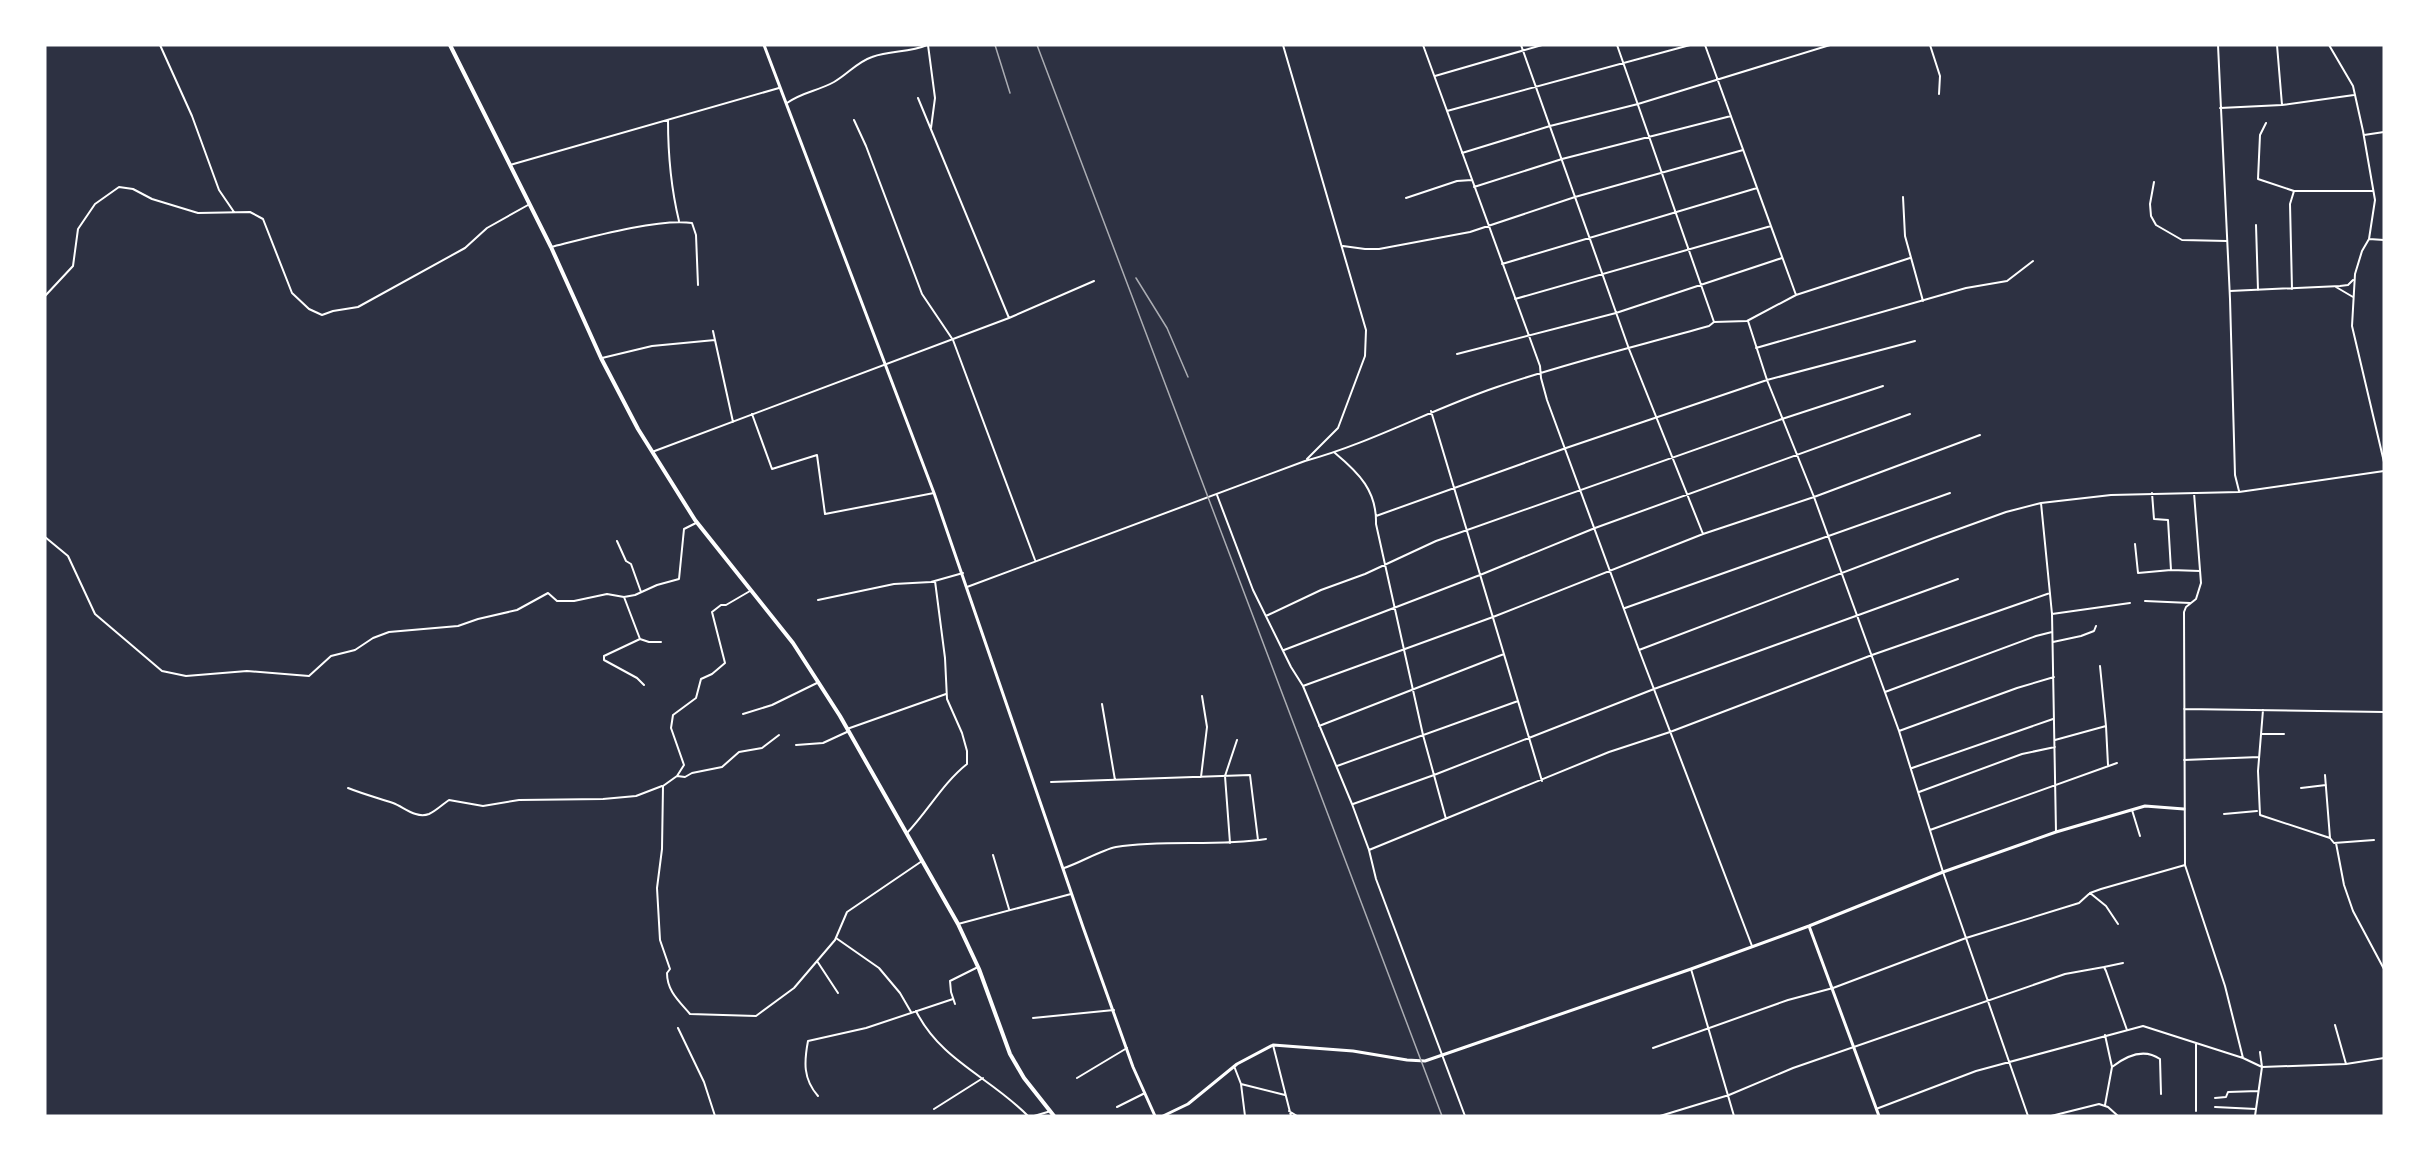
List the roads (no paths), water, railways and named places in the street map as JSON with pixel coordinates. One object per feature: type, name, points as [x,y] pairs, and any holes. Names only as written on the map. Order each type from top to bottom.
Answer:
[{"type":"highway","points":[[450,45],[551,247],[601,358],[651,452],[696,523],[793,643],[819,682],[958,924],[978,967],[1010,1054],[1024,1078],[1052,1114]]},
{"type":"street","points":[[160,45],[192,116],[219,190],[234,212]]},
{"type":"street","points":[[764,45],[934,493],[1072,894],[1127,1048],[1155,1116]]},
{"type":"street","points":[[785,105],[797,96],[814,92],[834,82],[857,63],[882,54],[916,50],[927,45],[935,98],[930,128]]},
{"type":"street","points":[[1283,45],[1366,330],[1365,356],[1338,428],[1305,461]]},
{"type":"street","points":[[1423,45],[1528,335],[1547,400],[1752,946]]},
{"type":"street","points":[[1521,45],[1629,349],[1702,534]]},
{"type":"street","points":[[1434,76],[1542,45]]},
{"type":"street","points":[[1617,45],[1714,322]]},
{"type":"street","points":[[1447,111],[1690,45]]},
{"type":"street","points":[[1705,45],[1796,295]]},
{"type":"street","points":[[1462,153],[1550,126],[1638,104],[1830,45]]},
{"type":"street","points":[[1930,45],[1940,76],[1939,94]]},
{"type":"street","points":[[2218,45],[2230,291],[2235,475],[2239,492]]},
{"type":"street","points":[[2277,45],[2282,105]]},
{"type":"street","points":[[2230,291],[2348,285],[2353,281],[2362,251],[2369,238],[2375,202],[2353,86],[2329,45]]},
{"type":"street","points":[[510,165],[779,88]]},
{"type":"street","points":[[2220,108],[2282,105],[2355,95]]},
{"type":"street","points":[[918,98],[1009,318]]},
{"type":"street","points":[[1474,187],[1562,159],[1731,116]]},
{"type":"street","points":[[668,120],[673,188],[679,221]]},
{"type":"street","points":[[854,120],[922,294],[953,340],[1035,562]]},
{"type":"street","points":[[2266,123],[2260,135],[2258,179],[2294,191],[2372,191]]},
{"type":"street","points":[[2364,135],[2384,132]]},
{"type":"street","points":[[1342,246],[1365,249],[1407,245],[1470,232],[1575,197],[1743,150]]},
{"type":"street","points":[[1406,198],[1457,181],[1472,180]]},
{"type":"street","points":[[2154,182],[2150,204],[2151,216],[2156,225],[2182,240],[2227,241]]},
{"type":"street","points":[[45,296],[73,266],[78,229],[95,204],[118,187],[133,189],[152,199],[198,213],[250,212],[263,219],[292,293],[309,309],[322,315],[358,307],[465,248],[487,228],[528,205]]},
{"type":"street","points":[[1502,264],[1757,188]]},
{"type":"street","points":[[2292,289],[2290,204],[2294,191]]},
{"type":"street","points":[[1904,197],[1905,236],[1923,301]]},
{"type":"street","points":[[551,247],[679,221],[692,223],[695,228],[698,285]]},
{"type":"street","points":[[2256,225],[2258,290]]},
{"type":"street","points":[[1515,299],[1771,226]]},
{"type":"street","points":[[2369,238],[2384,240]]},
{"type":"street","points":[[1457,354],[1616,313],[1782,258]]},
{"type":"street","points":[[967,587],[1305,461],[1335,453],[1431,411],[1540,374],[1709,326],[1714,322],[1747,321],[1796,295],[1910,258]]},
{"type":"street","points":[[1756,348],[1966,288],[2007,281],[2033,261]]},
{"type":"street","points":[[2355,274],[2352,329],[2384,462]]},
{"type":"street","points":[[651,452],[953,340],[1094,281]]},
{"type":"street","points":[[2333,285],[2353,297]]},
{"type":"street","points":[[1747,321],[1899,731],[1943,872],[2028,1116]]},
{"type":"street","points":[[713,331],[733,422]]},
{"type":"street","points":[[601,358],[652,346],[715,340]]},
{"type":"street","points":[[1376,516],[1566,448],[1767,380],[1914,341]]},
{"type":"street","points":[[1266,616],[1436,541],[1672,457],[1883,386]]},
{"type":"street","points":[[1431,411],[1542,781]]},
{"type":"street","points":[[752,414],[772,469],[817,454],[825,514],[934,493]]},
{"type":"street","points":[[1283,650],[1480,575],[1595,528],[1910,414]]},
{"type":"street","points":[[1303,686],[1492,617],[1702,534],[1814,497],[1980,435]]},
{"type":"street","points":[[1335,453],[1353,467],[1373,495],[1385,564],[1423,735],[1446,819]]},
{"type":"street","points":[[1639,650],[1984,520],[2041,502],[2152,494],[2239,492],[2384,471]]},
{"type":"street","points":[[1624,608],[1950,493]]},
{"type":"street","points":[[2194,493],[2200,583],[2196,599],[2184,612],[2185,865],[2225,986],[2243,1058]]},
{"type":"street","points":[[2152,494],[2154,519],[2168,520],[2170,570]]},
{"type":"street","points":[[1217,495],[1253,590],[1303,686],[1352,804],[1369,849],[1376,879],[1464,1116]]},
{"type":"street","points":[[2041,502],[2052,614],[2056,832]]},
{"type":"street","points":[[45,537],[68,556],[95,614],[162,671],[186,676],[247,671],[309,676],[331,656],[355,650],[373,638],[389,632],[458,626],[517,610],[548,593],[557,602],[607,594],[624,597],[679,579],[684,529],[696,523]]},
{"type":"street","points":[[617,541],[626,561],[631,564],[641,592]]},
{"type":"street","points":[[2135,544],[2138,573],[2200,570]]},
{"type":"street","points":[[818,600],[894,584],[934,581],[963,573]]},
{"type":"street","points":[[1352,804],[1434,775],[1654,689],[1958,579]]},
{"type":"street","points":[[907,833],[923,816],[950,777],[967,764],[967,751],[962,733],[947,694],[945,658],[934,581]]},
{"type":"street","points":[[348,788],[397,804],[406,811],[428,814],[449,800],[483,806],[519,800],[603,799],[636,796],[663,786],[677,776],[684,765],[671,728],[673,715],[696,698],[701,679],[712,674],[725,663],[712,612],[750,591]]},
{"type":"street","points":[[1369,849],[1609,752],[1670,732],[1872,656],[2050,593]]},
{"type":"street","points":[[624,597],[640,639]]},
{"type":"street","points":[[2145,601],[2190,603]]},
{"type":"street","points":[[2052,614],[2130,603]]},
{"type":"street","points":[[2053,642],[2081,636],[2094,631],[2096,626]]},
{"type":"street","points":[[1885,692],[2052,632]]},
{"type":"street","points":[[644,685],[637,678],[604,660],[604,656],[640,639],[661,642]]},
{"type":"street","points":[[1319,726],[1504,654]]},
{"type":"street","points":[[2100,666],[2108,765]]},
{"type":"street","points":[[1899,731],[2054,677]]},
{"type":"street","points":[[743,714],[772,705],[819,682]]},
{"type":"street","points":[[796,745],[823,743],[848,730],[947,694]]},
{"type":"street","points":[[1202,696],[1207,727],[1202,777]]},
{"type":"street","points":[[1336,767],[1518,700]]},
{"type":"street","points":[[1102,704],[1115,780]]},
{"type":"street","points":[[2184,709],[2384,712]]},
{"type":"street","points":[[2263,710],[2258,811],[2262,815],[2330,838],[2336,843],[2344,885],[2353,910],[2384,969]]},
{"type":"street","points":[[1912,768],[2054,718]]},
{"type":"street","points":[[2055,740],[2106,726]]},
{"type":"street","points":[[2261,734],[2284,734]]},
{"type":"street","points":[[677,776],[685,777],[692,773],[722,767],[739,752],[762,748],[779,735]]},
{"type":"street","points":[[1230,844],[1226,776],[1237,740]]},
{"type":"street","points":[[1919,792],[2022,754],[2055,747]]},
{"type":"street","points":[[2184,760],[2259,757]]},
{"type":"street","points":[[1930,830],[2117,763]]},
{"type":"street","points":[[1051,782],[1250,775],[1258,840]]},
{"type":"street","points":[[2325,775],[2330,838]]},
{"type":"street","points":[[2301,788],[2326,784]]},
{"type":"street","points":[[663,786],[663,840],[657,888],[660,940],[670,969],[667,973],[667,983],[672,994],[690,1014],[756,1016],[794,988],[836,938],[847,912],[922,861]]},
{"type":"street","points":[[1163,1116],[1188,1104],[1234,1066],[1273,1045],[1353,1051],[1422,1062],[1691,969],[1809,926],[1943,872],[2056,832],[2145,806],[2184,809]]},
{"type":"street","points":[[2132,809],[2140,836]]},
{"type":"street","points":[[2224,814],[2258,811]]},
{"type":"street","points":[[1064,868],[1082,863],[1113,848],[1171,842],[1230,844],[1266,839]]},
{"type":"street","points":[[2336,843],[2374,840]]},
{"type":"street","points":[[993,855],[1009,909]]},
{"type":"street","points":[[1653,1048],[1788,1000],[1833,988],[1966,938],[2079,903],[2090,893],[2185,865]]},
{"type":"street","points":[[2090,893],[2106,906],[2118,924]]},
{"type":"street","points":[[958,924],[1072,894]]},
{"type":"street","points":[[1809,926],[1879,1116]]},
{"type":"street","points":[[836,938],[879,968],[900,993],[911,1012]]},
{"type":"street","points":[[817,961],[838,993]]},
{"type":"street","points":[[1660,1116],[1729,1095],[1793,1068],[2065,974],[2123,963]]},
{"type":"street","points":[[955,1004],[950,981],[978,967]]},
{"type":"street","points":[[2104,967],[2127,1030]]},
{"type":"street","points":[[1691,969],[1734,1116]]},
{"type":"street","points":[[818,1096],[810,1087],[804,1065],[808,1041],[866,1029],[953,999]]},
{"type":"street","points":[[1034,1018],[1114,1010]]},
{"type":"street","points":[[916,1011],[938,1045],[958,1062],[983,1078],[1028,1116]]},
{"type":"street","points":[[2335,1025],[2346,1064]]},
{"type":"street","points":[[1876,1109],[1926,1088],[2008,1061],[2144,1026],[2243,1058],[2262,1067],[2346,1064],[2384,1058]]},
{"type":"street","points":[[678,1028],[704,1082],[715,1116]]},
{"type":"street","points":[[2105,1035],[2112,1067],[2105,1105]]},
{"type":"street","points":[[2196,1044],[2196,1111]]},
{"type":"street","points":[[1273,1045],[1291,1116]]},
{"type":"street","points":[[1077,1078],[1127,1048]]},
{"type":"street","points":[[2255,1116],[2262,1067],[2260,1052]]},
{"type":"street","points":[[2112,1067],[2124,1057],[2132,1055],[2158,1056],[2161,1062],[2161,1094]]},
{"type":"street","points":[[1234,1066],[1241,1084],[1245,1116]]},
{"type":"street","points":[[934,1109],[983,1078]]},
{"type":"street","points":[[1241,1084],[1286,1095]]},
{"type":"street","points":[[2214,1098],[2226,1097],[2228,1092],[2258,1091]]},
{"type":"street","points":[[1117,1107],[1145,1093]]},
{"type":"street","points":[[2051,1116],[2099,1104],[2105,1105],[2118,1116]]},
{"type":"street","points":[[2215,1107],[2256,1109]]},
{"type":"street","points":[[1289,1111],[1297,1116]]},
{"type":"street","points":[[1034,1116],[1052,1114]]},
{"type":"railway","points":[[995,45],[1010,93]]},
{"type":"railway","points":[[1037,45],[1442,1116]]},
{"type":"railway","points":[[1136,278],[1167,328],[1188,377]]}]
